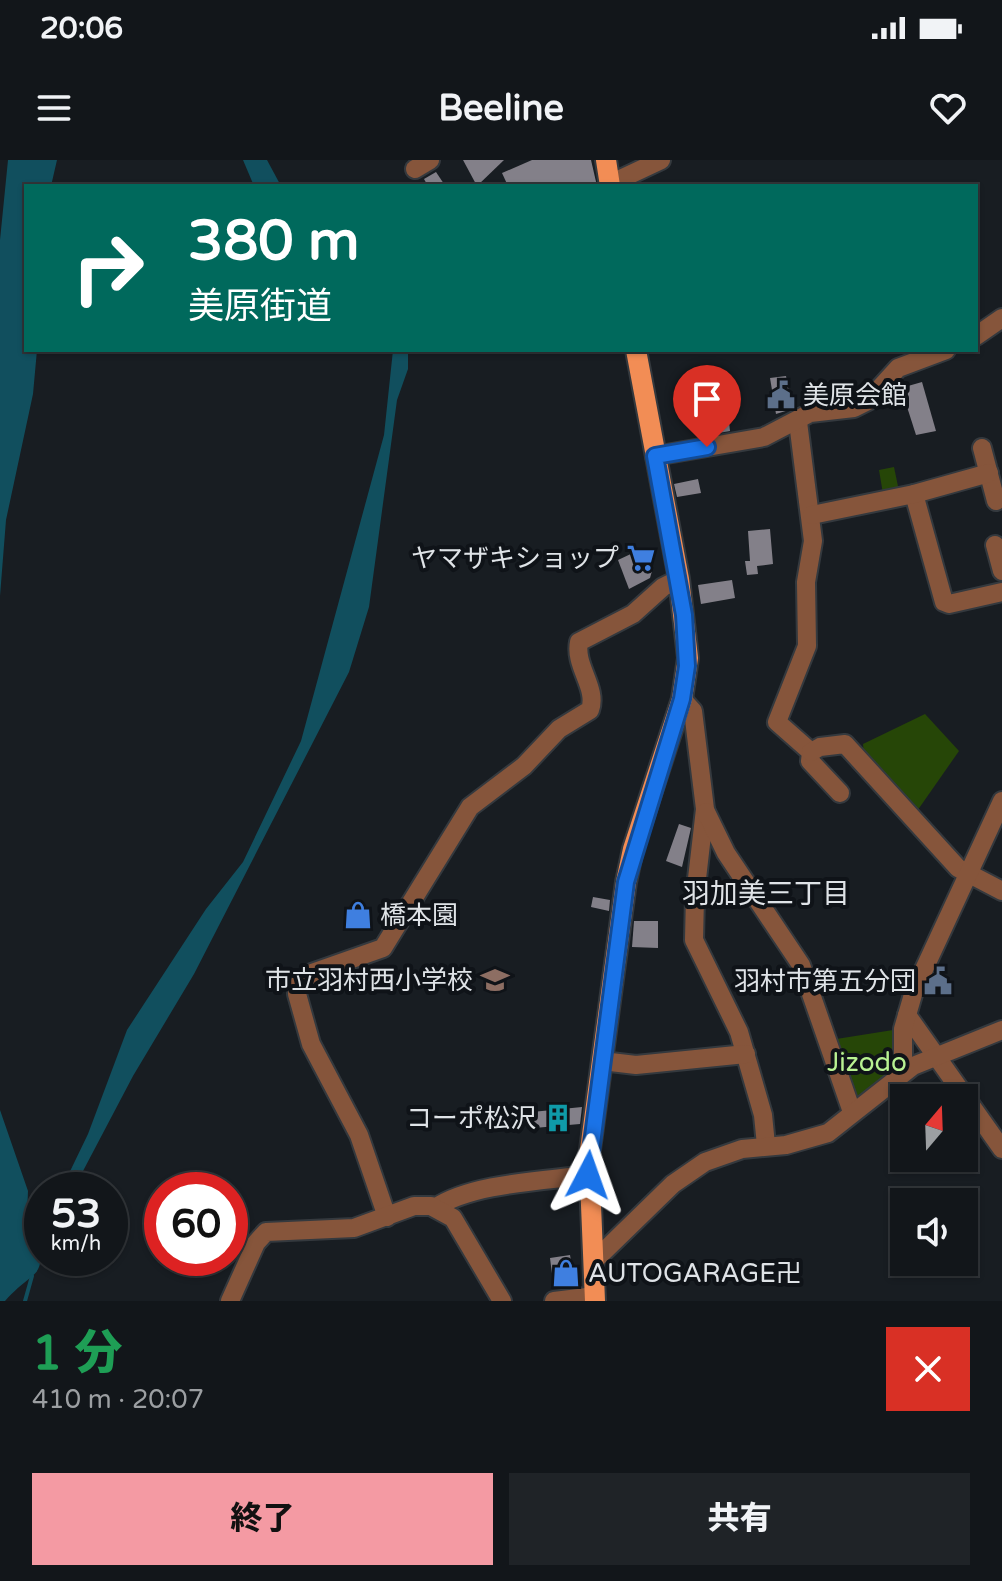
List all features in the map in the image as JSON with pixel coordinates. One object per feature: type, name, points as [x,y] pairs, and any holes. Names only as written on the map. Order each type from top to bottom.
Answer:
[{"type":"main road","points":[[606,160],[610,184]]},
{"type":"main road","points":[[595,1298],[588,1175],[630,859],[682,699],[687,641],[679,579],[636,352]]},
{"type":"street","points":[[612,184],[661,160]]},
{"type":"street","points":[[978,335],[1002,318]]},
{"type":"street","points":[[655,456],[764,437],[798,422],[810,413],[854,408],[868,401],[898,368],[941,352]]},
{"type":"street","points":[[798,422],[812,515],[813,541],[806,582],[807,646],[777,722],[811,752]]},
{"type":"street","points":[[982,448],[996,501]]},
{"type":"street","points":[[812,515],[914,494],[989,473]]},
{"type":"street","points":[[914,494],[944,602],[949,604],[1002,592]]},
{"type":"street","points":[[995,545],[1002,571]]},
{"type":"street","points":[[387,1217],[359,1135],[311,1044],[297,994],[300,982],[312,973],[383,948],[470,807],[524,766],[559,729],[590,710],[592,698],[578,659],[579,642],[633,614],[663,587],[679,579]]},
{"type":"street","points":[[682,699],[693,711],[705,809],[695,896],[694,940],[730,1010],[746,1054],[763,1115],[766,1145]]},
{"type":"street","points":[[811,752],[820,747],[845,744],[966,875],[1002,891]]},
{"type":"street","points":[[811,752],[810,761],[840,793]]},
{"type":"street","points":[[903,1073],[907,1015],[966,875],[1002,801]]},
{"type":"street","points":[[705,809],[726,853],[801,965],[852,1112]]},
{"type":"street","points":[[907,1015],[1002,1149]]},
{"type":"street","points":[[595,1260],[659,1196],[695,1168],[723,1154],[766,1145],[792,1144],[828,1133],[924,1059],[937,1057],[1002,1030]]},
{"type":"street","points":[[602,1061],[636,1065],[746,1054]]},
{"type":"street","points":[[435,1208],[445,1202],[493,1188],[588,1175]]},
{"type":"street","points":[[230,1301],[256,1243],[266,1232],[354,1228],[414,1206],[435,1208],[453,1218],[502,1301]]},
{"type":"street","points":[[554,1301],[595,1298]]},
{"type":"green space","points":[[894,467],[899,491],[883,494],[879,470]]},
{"type":"green space","points":[[925,714],[959,751],[915,814],[864,756],[863,744]]},
{"type":"green space","name":"Jizodo","points":[[893,1030],[896,1074],[850,1106],[830,1040]]},
{"type":"water","points":[[8,160],[57,160],[51,184],[24,184],[24,352],[37,352],[33,394],[6,520],[0,596],[0,240]]},
{"type":"water","points":[[243,160],[267,160],[280,184],[253,184]]},
{"type":"water","points":[[393,352],[408,352],[408,369],[397,400],[369,607],[349,672],[194,974],[133,1076],[82,1172],[70,1172],[88,1134],[127,1030],[206,909],[243,862],[301,741],[384,435]]},
{"type":"water","points":[[0,1110],[24,1179],[24,1276],[32,1276],[5,1301],[0,1301]]},
{"type":"building","points":[[463,160],[504,160],[479,184],[476,184]]},
{"type":"building","points":[[532,160],[591,160],[597,184],[507,184],[502,173]]},
{"type":"building","points":[[436,172],[444,184],[427,184],[424,179]]},
{"type":"building","name":"美原会館","points":[[786,376],[792,409],[776,414],[770,378]]},
{"type":"building","points":[[922,382],[936,431],[916,435],[901,388]]},
{"type":"building","points":[[727,405],[730,431],[702,436],[698,409]]},
{"type":"building","points":[[698,479],[701,493],[677,497],[674,484]]},
{"type":"building","points":[[770,529],[773,564],[757,566],[758,574],[747,575],[745,561],[750,561],[748,531]]},
{"type":"building","points":[[635,552],[650,556],[652,571],[650,578],[629,589],[618,560]]},
{"type":"building","points":[[732,580],[735,598],[701,604],[698,585]]},
{"type":"building","points":[[679,824],[691,828],[682,867],[666,861]]},
{"type":"building","points":[[593,897],[610,900],[609,911],[591,907]]},
{"type":"building","points":[[634,921],[658,921],[658,948],[632,947]]},
{"type":"building","name":"コーポ松沢","points":[[582,1107],[580,1124],[534,1128],[532,1112]]},
{"type":"building","points":[[570,1255],[575,1286],[554,1289],[550,1258]]},
{"type":"waterway","points":[[25,1301],[32,1276]]},
{"type":"place","name":"美原会館","points":[[781,395]]},
{"type":"place","name":"ヤマザキショップ","points":[[641,558]]},
{"type":"place","name":"橋本園","points":[[358,915]]},
{"type":"place","name":"市立羽村西小学校","points":[[495,980]]},
{"type":"place","name":"羽村市第五分団","points":[[938,981]]},
{"type":"place","name":"コーポ松沢","points":[[558,1118]]},
{"type":"place","name":"AUTOGARAGE卍","points":[[566,1273]]},
{"type":"district","name":"羽加美三丁目","points":[[766,893]]},
{"type":"route","points":[[588,1175],[626,882],[633,849],[682,699],[687,666],[679,579],[655,456],[707,447]]}]
